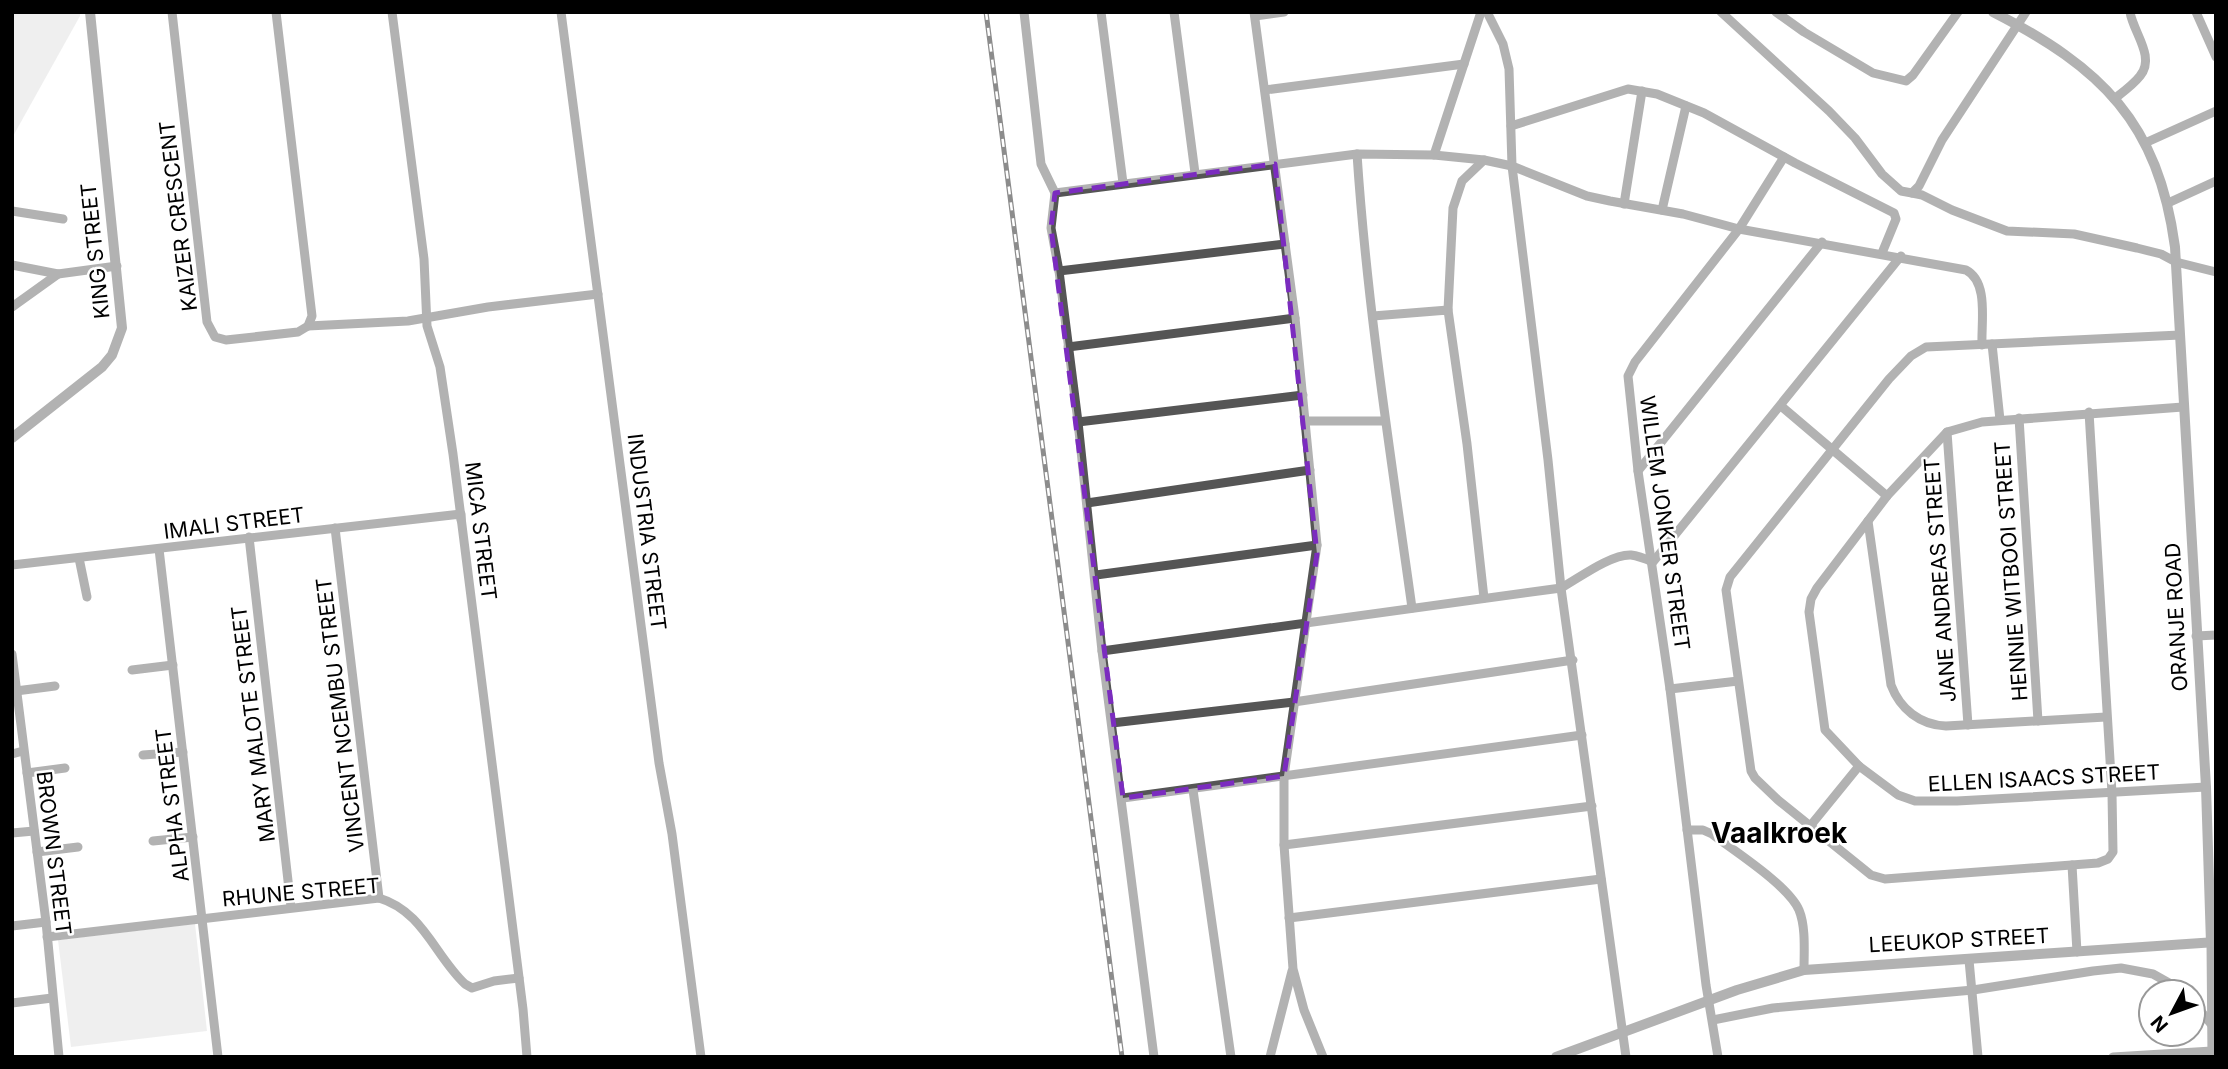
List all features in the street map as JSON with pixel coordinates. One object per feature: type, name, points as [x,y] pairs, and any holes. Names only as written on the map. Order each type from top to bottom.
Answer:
[{"type":"street","name":"KING STREET","points":[[12,438],[95,373],[112,355],[122,328],[90,12]]},
{"type":"street","name":"KAIZER CRESCENT","points":[[172,12],[210,331],[215,337],[226,340],[298,332],[308,326]]},
{"type":"street","points":[[276,12],[312,310],[308,326],[408,321],[598,294]]},
{"type":"street","name":"MICA STREET","points":[[392,12],[424,259],[426,317],[443,379],[527,1057]]},
{"type":"street","name":"INDUSTRIA STREET","points":[[561,12],[658,753],[672,834],[701,1057]]},
{"type":"street","points":[[1024,12],[1041,164],[1055,193],[1051,228],[1059,271],[1096,575],[1102,651],[1123,798],[1154,1057]]},
{"type":"street","points":[[1101,12],[1123,183]]},
{"type":"street","points":[[1174,12],[1195,173]]},
{"type":"street","points":[[1284,12],[1254,14],[1295,318],[1317,545],[1284,776],[1284,845],[1293,969],[1304,1010],[1323,1057]]},
{"type":"street","points":[[1434,155],[1481,12]]},
{"type":"street","points":[[1487,12],[1503,44],[1509,69],[1512,166],[1561,588],[1626,1057]]},
{"type":"street","points":[[1776,12],[1873,73],[1906,80],[1913,75],[1958,12]]},
{"type":"street","name":"ORANJE ROAD","points":[[1993,12],[2056,46],[2080,64],[2115,99],[2156,165],[2168,203],[2176,262],[2213,943]]},
{"type":"street","points":[[1912,193],[1919,186],[1942,140],[2026,12]]},
{"type":"street","points":[[2115,99],[2140,77],[2145,69],[2146,58],[2130,12]]},
{"type":"street","points":[[2196,12],[2216,57]]},
{"type":"street","points":[[1724,13],[1829,111],[1855,138],[1882,174],[1901,191],[1922,195],[1952,210],[2007,230],[2074,234],[2161,254],[2176,262],[2216,272]]},
{"type":"street","points":[[1265,90],[1464,65]]},
{"type":"street","points":[[1511,126],[1628,89],[1657,94],[1704,113],[1894,213],[1896,219],[1882,253]]},
{"type":"street","points":[[1624,204],[1642,91]]},
{"type":"street","points":[[1662,210],[1686,106]]},
{"type":"street","points":[[2145,144],[2216,111]]},
{"type":"street","points":[[1055,193],[1357,154],[1434,155],[1512,166],[1587,195],[1739,229],[1960,268],[1975,276],[1980,289],[2000,420]]},
{"type":"street","points":[[1357,154],[1362,234],[1412,608]]},
{"type":"street","name":"WILLEM JONKER STREET","points":[[1718,1057],[1628,385],[1629,372],[1739,229],[1784,157]]},
{"type":"street","points":[[1484,160],[1462,181],[1453,208],[1448,310],[1467,444],[1484,598]]},
{"type":"street","points":[[2168,203],[2216,181]]},
{"type":"street","points":[[12,211],[63,219]]},
{"type":"street","points":[[1638,471],[1822,242]]},
{"type":"street","points":[[1059,271],[1285,244]]},
{"type":"street","points":[[1102,651],[1561,588],[1623,555],[1653,562],[1901,256]]},
{"type":"street","points":[[12,265],[58,274],[117,266]]},
{"type":"street","points":[[13,304],[58,274]]},
{"type":"street","points":[[1373,316],[1448,310]]},
{"type":"street","points":[[1068,347],[1295,318]]},
{"type":"street","points":[[2089,412],[2112,793],[2113,852],[2102,862],[2072,865],[1885,879],[1867,872],[1770,793],[1751,771],[1727,582],[1896,371],[1918,351],[1926,347],[2180,335]]},
{"type":"street","points":[[1077,422],[1303,395]]},
{"type":"street","points":[[1781,406],[1888,496]]},
{"type":"street","points":[[1947,432],[2000,420],[2183,407]]},
{"type":"street","name":"HENNIE WITBOOI STREET","points":[[2019,418],[2038,721]]},
{"type":"street","points":[[1306,421],[1385,421]]},
{"type":"street","name":"ELLEN ISAACS STREET","points":[[1947,432],[1888,496],[1811,599],[1808,612],[1823,725],[1831,738],[1858,765],[1891,791],[1915,801],[2206,787]]},
{"type":"street","name":"JANE ANDREAS STREET","points":[[1947,432],[1968,725]]},
{"type":"street","points":[[1087,503],[1310,470]]},
{"type":"street","name":"IMALI STREET","points":[[12,565],[461,514]]},
{"type":"street","points":[[1868,521],[1894,692],[1904,707],[1926,724],[1946,726],[2106,717]]},
{"type":"street","name":"VINCENT NCEMBU STREET","points":[[335,528],[379,898]]},
{"type":"street","name":"MARY MALOTE STREET","points":[[249,537],[291,907]]},
{"type":"street","points":[[1096,575],[1317,545]]},
{"type":"street","name":"ALPHA STREET","points":[[159,549],[218,1057]]},
{"type":"street","points":[[79,558],[87,597]]},
{"type":"street","points":[[2196,636],[2216,635]]},
{"type":"street","name":"BROWN STREET","points":[[12,654],[46,922],[59,1057]]},
{"type":"street","points":[[1112,723],[1294,702],[1573,660]]},
{"type":"street","points":[[132,670],[173,665]]},
{"type":"street","points":[[1670,689],[1738,681]]},
{"type":"street","points":[[16,691],[55,686]]},
{"type":"street","points":[[1123,798],[1581,735]]},
{"type":"street","points":[[12,754],[23,751]]},
{"type":"street","points":[[143,755],[183,752]]},
{"type":"street","points":[[1811,825],[1858,765]]},
{"type":"street","points":[[27,773],[65,768]]},
{"type":"street","points":[[1193,790],[1231,1057]]},
{"type":"street","points":[[1284,845],[1592,806]]},
{"type":"street","points":[[1688,830],[1703,830],[1712,834],[1779,886],[1794,901],[1801,917],[1804,970]]},
{"type":"street","points":[[12,833],[34,831]]},
{"type":"street","points":[[153,841],[193,836]]},
{"type":"street","points":[[37,852],[78,847]]},
{"type":"street","points":[[2072,865],[2077,952]]},
{"type":"street","points":[[1289,918],[1601,879]]},
{"type":"street","name":"RHUNE STREET","points":[[47,937],[379,898],[391,902],[421,926],[465,984],[472,988],[494,981],[519,978]]},
{"type":"street","points":[[12,926],[46,922]]},
{"type":"street","points":[[2113,1057],[2212,1054],[2213,943]]},
{"type":"street","name":"LEEUKOP STREET","points":[[1556,1057],[1765,981],[1804,970],[2213,943]]},
{"type":"street","points":[[1969,960],[1978,1057]]},
{"type":"street","points":[[1713,1020],[1773,1008],[1973,990],[2121,968],[2162,978]]},
{"type":"street","points":[[1270,1057],[1293,969]]},
{"type":"street","points":[[12,1003],[52,998]]},
{"type":"street","points":[[2207,1019],[2211,1024]]},
{"type":"highlighted area","points":[[1275,164],[1317,554],[1284,776],[1123,798],[1051,228],[1055,193]]},
{"type":"shaded area","points":[[12,12],[80,12],[80,16],[12,138]]},
{"type":"shaded area","points":[[195,924],[207,1031],[71,1047],[58,940]]},
{"type":"railway","points":[[986,12],[1122,1057]]},
{"type":"district","name":"Vaalkroek","points":[[1779,833]]}]
